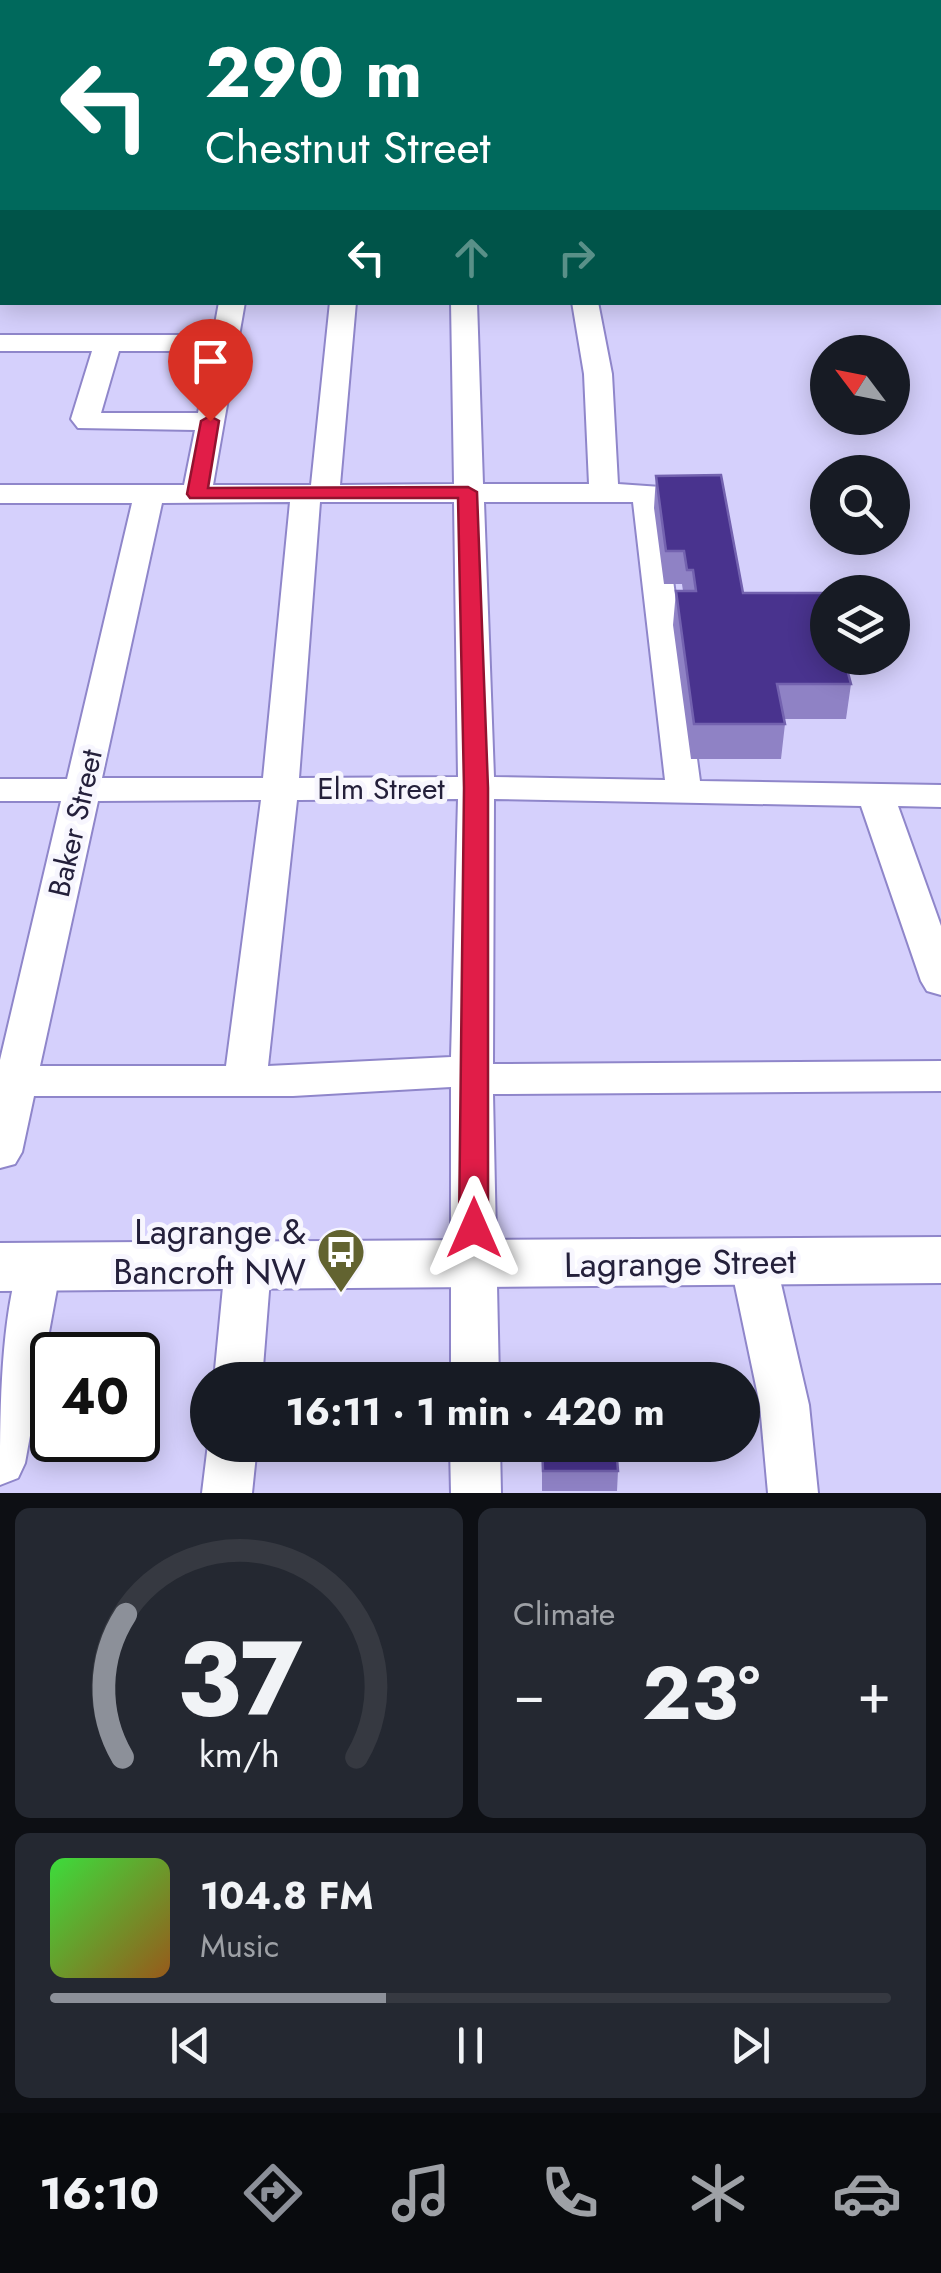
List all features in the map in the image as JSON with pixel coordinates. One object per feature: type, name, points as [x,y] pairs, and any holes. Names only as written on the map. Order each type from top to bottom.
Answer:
[{"type":"main road","name":"Lagrange Street","points":[[19,1267],[941,1260]]},
{"type":"street","points":[[197,494],[231,305]]},
{"type":"street","points":[[244,1082],[315,493],[343,305]]},
{"type":"street","points":[[464,305],[476,788],[475,1362]]},
{"type":"street","points":[[586,305],[598,374],[596,403],[604,493]]},
{"type":"street","points":[[0,343],[224,343]]},
{"type":"street","points":[[108,343],[85,418],[88,422],[210,421]]},
{"type":"street","points":[[3,503],[149,494],[649,493],[684,792]]},
{"type":"street","name":"Baker Street","points":[[0,1152],[8,1081],[83,790],[149,494]]},
{"type":"street","name":"Elm Street","points":[[0,790],[476,788],[941,796]]},
{"type":"street","points":[[876,796],[941,980]]},
{"type":"street","points":[[8,1081],[244,1082],[473,1075],[941,1076]]},
{"type":"street","points":[[753,1262],[765,1333],[791,1430],[793,1493]]},
{"type":"street","points":[[240,1362],[248,1266]]},
{"type":"street","points":[[0,1458],[19,1267]]},
{"type":"street","points":[[228,1493],[231,1462]]},
{"type":"street","points":[[475,1462],[476,1493]]},
{"type":"building","points":[[721,475],[743,593],[810,593],[810,675],[849,675],[851,684],[777,684],[785,724],[694,724],[676,591],[696,591],[693,570],[687,570],[684,551],[666,551],[656,476]]},
{"type":"building","points":[[543,1462],[617,1462],[618,1471],[543,1471]]},
{"type":"place","name":"Lagrange & Bancroft NW","points":[[341,1294]]},
{"type":"route","points":[[210,421],[197,494],[468,492],[476,788],[474,1228]]}]
